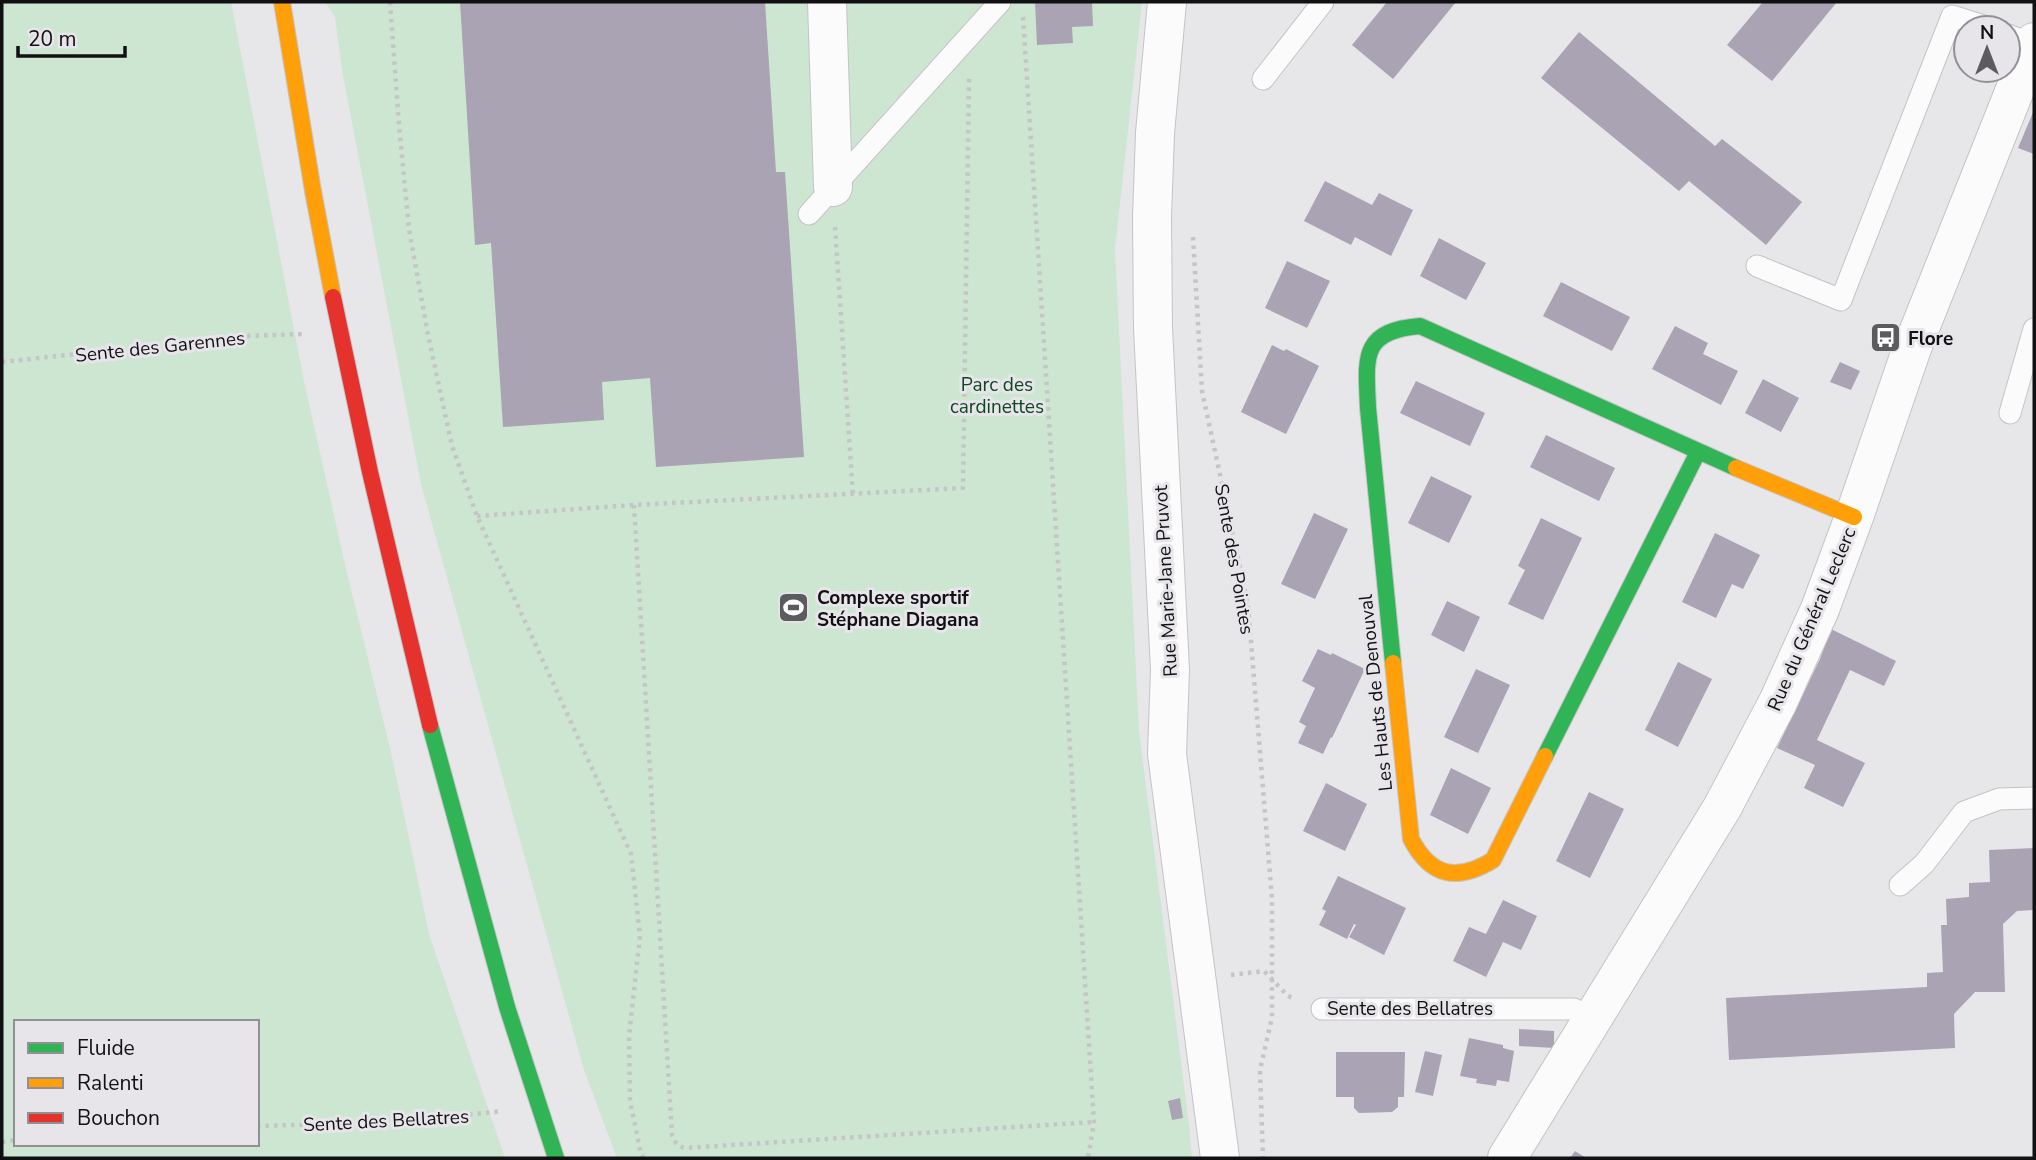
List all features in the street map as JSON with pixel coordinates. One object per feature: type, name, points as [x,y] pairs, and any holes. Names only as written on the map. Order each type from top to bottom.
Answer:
[{"type":"street","points":[[282,2],[309,172],[340,331],[409,644],[491,952],[556,1158]]},
{"type":"street","points":[[821,200],[827,2]]},
{"type":"street","name":"Rue Marie-Jane Pruvot","points":[[1167,2],[1155,133],[1152,217],[1153,328],[1170,670],[1167,754],[1220,1158]]},
{"type":"street","name":"Rue du Général Leclerc","points":[[1507,1158],[1722,808],[1772,713],[1820,609],[1912,348],[2027,41]]},
{"type":"street","name":"Les Hauts de Denouval","points":[[1698,452],[1493,860],[1470,872],[1451,873],[1435,869],[1417,854],[1410,839],[1368,408],[1367,365],[1372,345],[1381,335],[1393,329],[1420,326],[1698,452],[1854,517]]},
{"type":"lane","points":[[821,200],[1000,2]]},
{"type":"lane","points":[[1263,79],[1323,2]]},
{"type":"lane","points":[[1757,266],[1842,300],[1954,9]]},
{"type":"lane","points":[[2010,414],[2034,328]]},
{"type":"lane","points":[[1900,885],[1924,864],[1964,812],[1999,799],[2034,798]]},
{"type":"lane","name":"Sente des Bellatres","points":[[1322,1010],[1574,1009],[1592,1020]]},
{"type":"path","points":[[390,2],[409,229],[452,446],[477,516],[631,854],[640,936],[629,1036],[630,1101],[644,1158]]},
{"type":"path","points":[[1023,15],[1094,1122],[1088,1158]]},
{"type":"path","points":[[477,516],[963,488],[970,35]]},
{"type":"path","points":[[821,200],[853,495]]},
{"type":"path","name":"Sente des Pointes","points":[[1192,231],[1202,391],[1248,605],[1272,898],[1272,1017],[1260,1070],[1263,1158]]},
{"type":"path","name":"Sente des Garennes","points":[[2,362],[245,336],[306,334]]},
{"type":"path","points":[[634,505],[674,1142],[685,1148],[1094,1122]]},
{"type":"path","name":"Sente des Bellatres","points":[[1197,980],[1264,971],[1288,996],[1322,1010]]},
{"type":"path","name":"Sente des Bellatres","points":[[259,1126],[398,1122],[514,1110]]},
{"type":"green space","points":[[2,2],[231,2],[304,381],[391,752],[429,934],[505,1158],[2,1158]]},
{"type":"green space","name":"Complexe sportif Stéphane Diagana","points":[[325,2],[1142,2],[1115,249],[1139,731],[1192,1158],[617,1158],[584,1070],[421,484],[342,70],[335,17]]},
{"type":"building","points":[[460,2],[765,2],[776,172],[785,172],[804,457],[656,467],[650,378],[602,382],[604,420],[503,427],[491,243],[475,245]]},
{"type":"building","points":[[1035,2],[1092,2],[1093,26],[1072,27],[1073,43],[1037,45]]},
{"type":"building","points":[[1387,2],[1456,2],[1393,79],[1352,45]]},
{"type":"building","points":[[1763,2],[1837,2],[1772,81],[1727,45]]},
{"type":"building","points":[[1579,32],[1715,146],[1722,139],[1802,202],[1766,245],[1689,181],[1679,191],[1541,78]]},
{"type":"building","points":[[2034,110],[2034,154],[2018,148]]},
{"type":"building","points":[[1325,181],[1372,205],[1379,193],[1413,210],[1391,256],[1355,237],[1351,245],[1304,221]]},
{"type":"building","points":[[1439,238],[1486,263],[1466,300],[1420,276]]},
{"type":"building","points":[[1287,261],[1330,281],[1307,328],[1265,308]]},
{"type":"building","points":[[1561,282],[1630,317],[1612,351],[1543,316]]},
{"type":"building","points":[[1675,326],[1708,343],[1703,354],[1738,371],[1721,405],[1652,369]]},
{"type":"building","points":[[1272,345],[1319,366],[1286,434],[1241,412]]},
{"type":"building","points":[[1840,362],[1860,371],[1851,390],[1830,382]]},
{"type":"building","points":[[1763,379],[1799,398],[1781,432],[1745,413]]},
{"type":"building","points":[[1416,381],[1485,413],[1470,446],[1400,413]]},
{"type":"building","points":[[1546,435],[1615,468],[1599,501],[1530,467]]},
{"type":"building","points":[[1431,476],[1472,496],[1449,543],[1408,523]]},
{"type":"building","points":[[1314,513],[1348,529],[1315,599],[1281,584]]},
{"type":"building","points":[[1541,518],[1582,538],[1543,620],[1508,604],[1525,570],[1518,566]]},
{"type":"building","points":[[1715,533],[1760,555],[1743,589],[1732,584],[1716,618],[1682,602]]},
{"type":"building","points":[[1447,601],[1480,617],[1464,652],[1431,635]]},
{"type":"building","points":[[1831,629],[1896,661],[1884,686],[1850,670],[1817,740],[1865,763],[1843,807],[1804,788],[1815,765],[1777,748],[1820,659]]},
{"type":"building","points":[[1318,649],[1365,669],[1323,754],[1298,743],[1306,726],[1299,722],[1315,688],[1302,681]]},
{"type":"building","points":[[1678,662],[1712,679],[1678,747],[1645,730]]},
{"type":"building","points":[[1476,669],[1510,685],[1478,753],[1444,737]]},
{"type":"building","points":[[1451,768],[1491,788],[1468,834],[1430,815]]},
{"type":"building","points":[[1326,783],[1367,804],[1345,851],[1303,831]]},
{"type":"building","points":[[1589,792],[1624,809],[1590,878],[1556,861]]},
{"type":"building","points":[[2034,848],[2034,910],[2017,911],[2003,924],[2005,992],[1975,992],[1954,1014],[1955,1048],[1729,1060],[1726,998],[1927,987],[1927,973],[1943,972],[1941,925],[1947,925],[1946,899],[1969,897],[1969,883],[1990,882],[1989,850]]},
{"type":"building","points":[[1338,876],[1406,908],[1384,955],[1349,937],[1356,925],[1354,924],[1347,939],[1319,925],[1326,911],[1322,909]]},
{"type":"building","points":[[1503,900],[1537,916],[1521,950],[1503,942],[1486,977],[1453,961],[1469,927],[1486,934]]},
{"type":"building","points":[[1519,1029],[1554,1031],[1554,1048],[1519,1046]]},
{"type":"building","points":[[1469,1038],[1503,1045],[1503,1048],[1514,1051],[1509,1082],[1497,1080],[1496,1086],[1476,1083],[1477,1079],[1460,1076]]},
{"type":"building","points":[[1425,1051],[1442,1055],[1433,1096],[1415,1092]]},
{"type":"building","points":[[1336,1052],[1405,1052],[1404,1097],[1398,1097],[1398,1107],[1392,1112],[1359,1113],[1354,1108],[1354,1097],[1336,1097]]},
{"type":"building","points":[[1180,1098],[1183,1118],[1172,1120],[1168,1101]]},
{"type":"building","points":[[1575,1151],[1586,1158],[1570,1158]]},
{"type":"traffic: fast","points":[[1393,663],[1367,375],[1371,350],[1386,334],[1420,326],[1736,468]]},
{"type":"traffic: fast","points":[[1545,756],[1698,452]]},
{"type":"traffic: fast","points":[[430,725],[507,1007],[556,1158]]},
{"type":"traffic: slow","points":[[282,2],[333,297]]},
{"type":"traffic: slow","points":[[1736,468],[1854,517]]},
{"type":"traffic: slow","points":[[1393,663],[1411,839],[1419,852],[1436,868],[1457,873],[1480,867],[1493,860],[1545,756]]},
{"type":"traffic: jam","points":[[333,297],[370,472],[430,725]]},
{"type":"place","name":"Flore","points":[[1885,338]]},
{"type":"place","name":"Complexe sportif Stéphane Diagana","points":[[794,608]]},
{"type":"park label","name":"Parc des cardinettes","points":[[997,395]]}]
